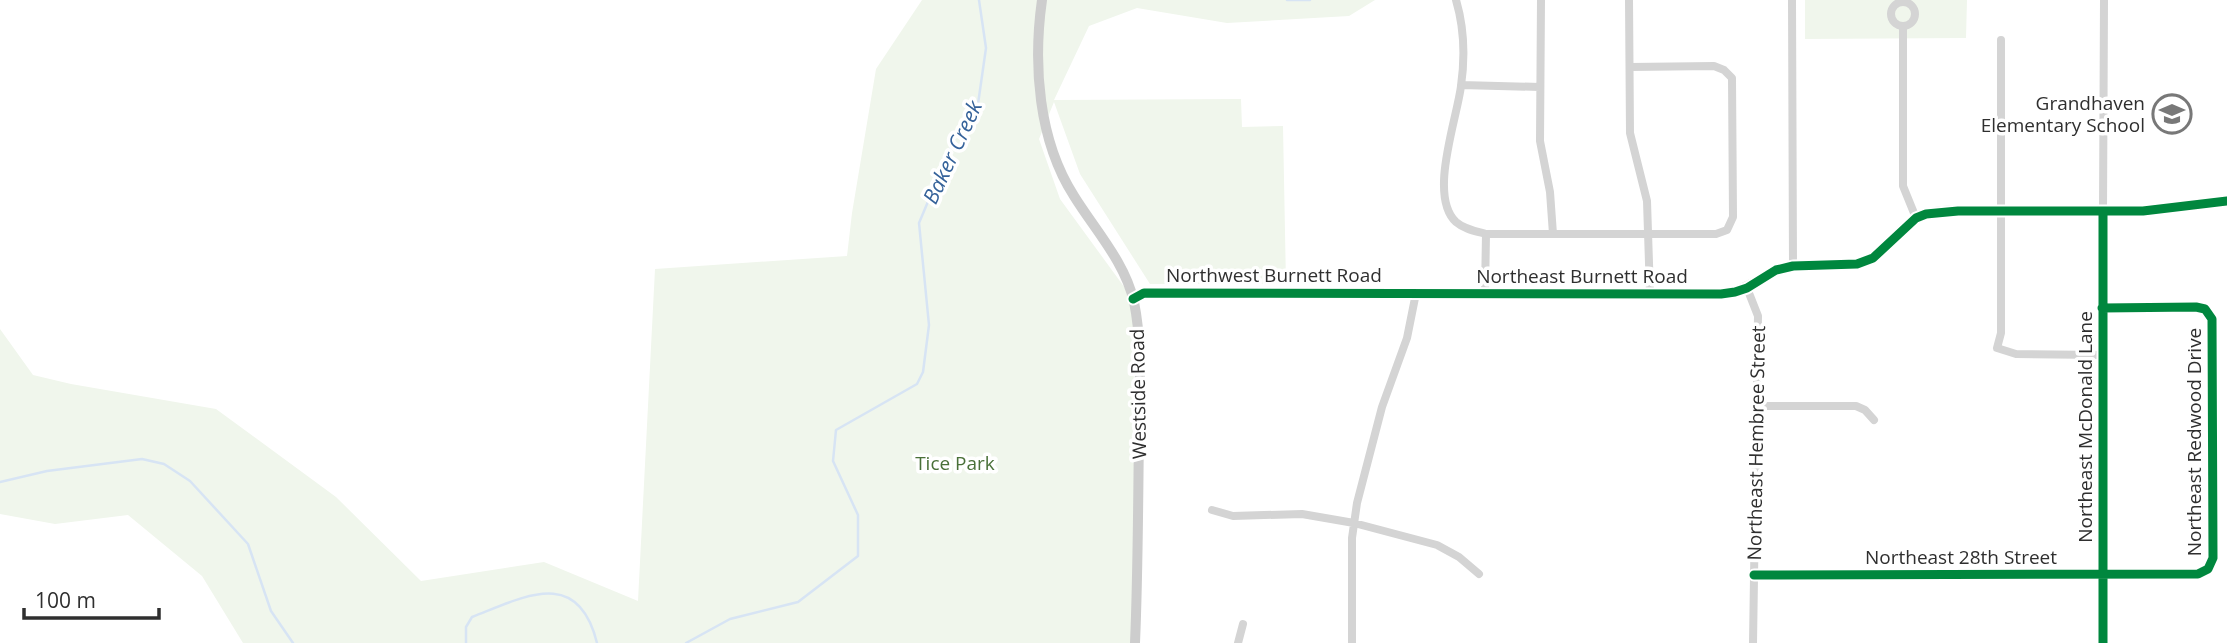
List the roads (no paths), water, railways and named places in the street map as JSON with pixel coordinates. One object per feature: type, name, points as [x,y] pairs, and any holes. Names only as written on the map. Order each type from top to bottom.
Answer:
[{"type":"main road","name":"Westside Road","points":[[1042,0],[1039,70],[1043,108],[1053,150],[1068,185],[1113,254],[1133,299],[1137,319],[1139,367],[1135,643]]},
{"type":"street","points":[[1455,0],[1462,37],[1461,85],[1448,149],[1444,198],[1456,222],[1470,230],[1486,234],[1716,234],[1727,230],[1733,217],[1732,78],[1724,70],[1714,66],[1630,67]]},
{"type":"street","points":[[1541,0],[1540,141],[1550,192],[1553,234]]},
{"type":"street","points":[[1629,0],[1630,133],[1647,201],[1650,294]]},
{"type":"street","points":[[1792,0],[1793,266]]},
{"type":"street","name":"Northeast McDonald Lane","points":[[2103,643],[2104,0]]},
{"type":"street","points":[[1903,26],[1903,186],[1916,218]]},
{"type":"street","points":[[2001,40],[2001,333],[1997,348],[2016,354],[2102,355]]},
{"type":"street","points":[[1461,85],[1540,87]]},
{"type":"street","points":[[1747,288],[1776,270],[1793,266],[1857,264],[1873,258],[1916,218],[1938,212],[2157,210],[2227,201]]},
{"type":"street","points":[[1485,292],[1486,234]]},
{"type":"street","name":"Northeast Burnett Road","points":[[1416,293],[1721,294],[1747,288]]},
{"type":"street","name":"Northeast Hembree Street","points":[[1747,288],[1758,316],[1753,643]]},
{"type":"street","name":"Northwest Burnett Road","points":[[1133,299],[1144,293],[1416,293]]},
{"type":"street","points":[[1352,643],[1354,523],[1368,455],[1407,338],[1416,293]]},
{"type":"street","name":"Northeast Redwood Drive","points":[[2102,308],[2196,307],[2209,313],[2213,325],[2213,558],[2208,569]]},
{"type":"street","points":[[1757,406],[1856,406],[1865,410],[1874,420]]},
{"type":"street","points":[[1212,510],[1233,516],[1302,514],[1354,523],[1437,545],[1459,557],[1479,574]]},
{"type":"street","name":"Northeast 28th Street","points":[[1754,575],[2198,574],[2208,569]]},
{"type":"street","points":[[1238,643],[1243,624]]},
{"type":"waterway","name":"Baker Creek","points":[[686,643],[730,619],[798,602],[858,556],[858,515],[833,461],[836,430],[917,384],[923,372],[929,325],[919,223],[959,128],[978,104],[986,48],[979,0]]},
{"type":"waterway","name":"Baker Creek","points":[[1287,0],[1310,0]]},
{"type":"waterway","name":"Baker Creek","points":[[0,482],[47,471],[142,459],[164,464],[190,481],[248,544],[271,611],[293,643]]},
{"type":"waterway","name":"Baker Creek","points":[[466,643],[466,627],[472,617],[529,596],[547,594],[563,596],[577,604],[588,619],[597,643]]},
{"type":"place","name":"Grandhaven Elementary School","points":[[2172,114]]},
{"type":"park label","name":"Tice Park","points":[[955,463]]}]
